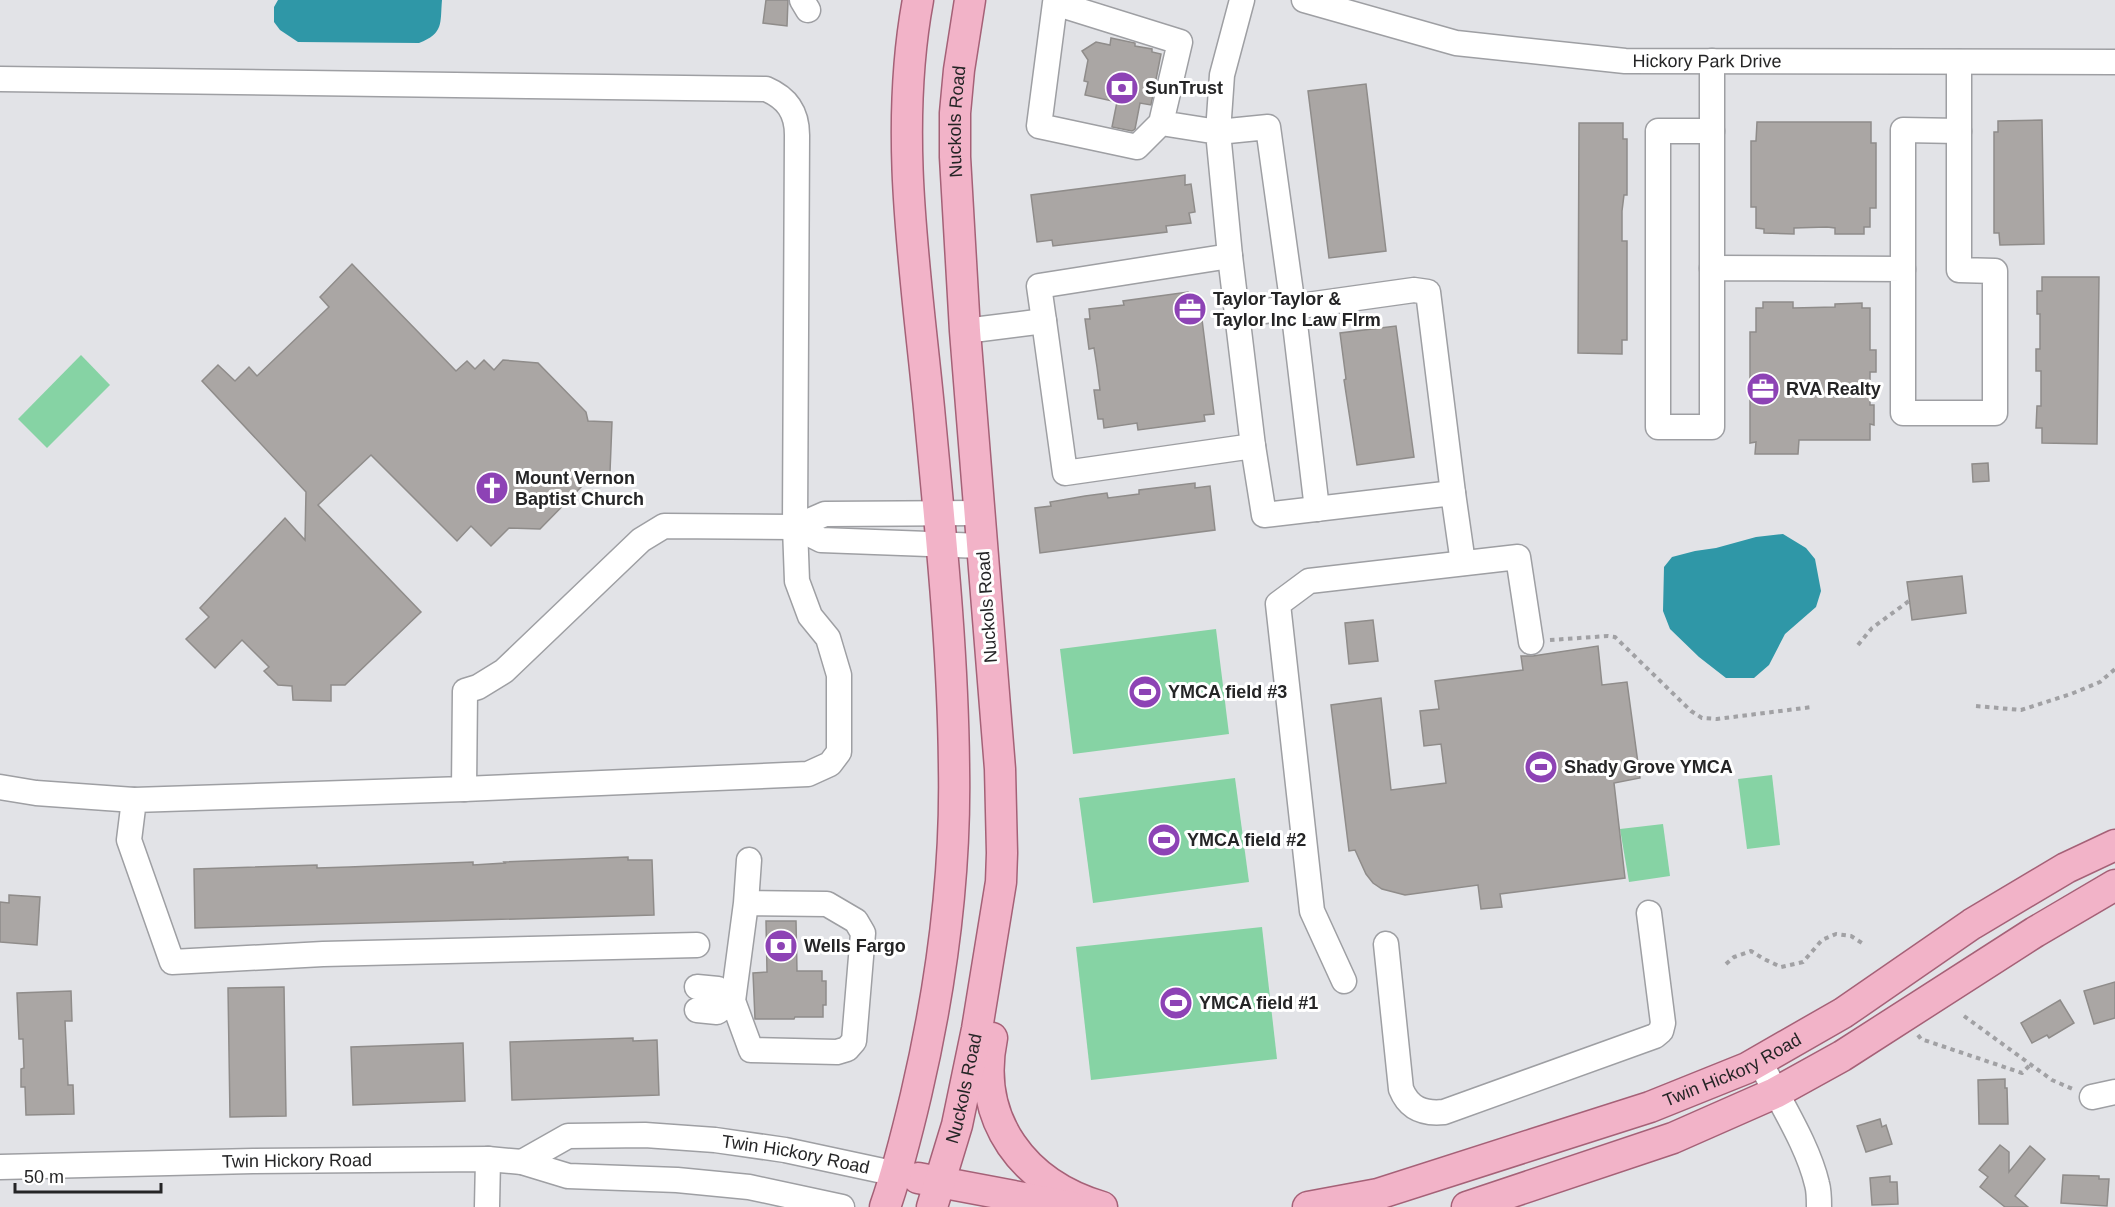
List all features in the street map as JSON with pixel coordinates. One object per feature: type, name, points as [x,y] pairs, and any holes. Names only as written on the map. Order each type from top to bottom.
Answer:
[{"type":"main road","points":[[885,1207],[897,1173],[934,1013],[941,970],[951,866],[954,770],[939,514],[908,160],[908,98],[914,21],[918,0]]},
{"type":"main road","name":"Nuckols Road","points":[[935,1195],[957,1125],[977,1029],[1001,882],[1000,769],[958,230],[955,113],[969,0]]},
{"type":"main road","name":"Twin Hickory Road","points":[[1308,1207],[1378,1194],[1640,1111],[1760,1061],[1843,1013],[1972,924],[2066,868],[2115,845]]},
{"type":"main road","points":[[1001,882],[1001,986],[989,1050],[989,1093],[998,1120],[1009,1142],[1021,1158],[1059,1189],[1081,1201],[1102,1207]]},
{"type":"main road","name":"Twin Hickory Road","points":[[1467,1207],[1673,1138],[1775,1093],[1842,1056],[2035,932],[2115,885]]},
{"type":"main road","name":"Twin Hickory Road","points":[[897,1173],[935,1195],[1072,1207]]},
{"type":"street","points":[[1242,0],[1222,75],[1218,132],[1237,315],[1264,514],[1453,493]]},
{"type":"street","name":"Hickory Park Drive","points":[[1304,0],[1456,43],[1625,61],[2115,62]]},
{"type":"street","points":[[1055,3],[1180,42],[1161,123],[1137,147],[1039,126],[1055,3]]},
{"type":"street","points":[[1712,61],[1712,131],[1712,268],[1712,427],[1658,426],[1658,131],[1712,131]]},
{"type":"street","points":[[1959,62],[1959,131],[1959,270],[1995,271],[1995,413],[1903,413],[1903,130],[1959,131]]},
{"type":"street","points":[[0,79],[766,89],[778,94],[793,109],[797,125],[795,527],[797,581],[810,616],[828,638],[839,675],[839,752],[830,764],[808,774],[134,800],[36,793],[0,787]]},
{"type":"street","points":[[1161,123],[1218,132],[1268,127],[1293,307],[1317,509]]},
{"type":"street","points":[[1230,256],[1039,286],[1065,473],[1253,446]]},
{"type":"street","points":[[1712,268],[1903,269]]},
{"type":"street","points":[[1237,315],[1414,290],[1428,292],[1463,563]]},
{"type":"street","points":[[966,331],[1044,321]]},
{"type":"street","points":[[464,789],[465,691],[478,687],[504,671],[641,540],[664,526],[795,527],[825,514],[979,513]]},
{"type":"street","points":[[795,527],[821,540],[982,546]]},
{"type":"street","points":[[1344,981],[1312,911],[1278,604],[1309,581],[1518,557],[1531,642]]},
{"type":"street","points":[[134,800],[129,840],[172,962],[323,954],[697,945]]},
{"type":"street","points":[[746,903],[827,904],[856,921],[863,933],[855,1041],[847,1049],[837,1052],[752,1050],[733,1001],[746,903],[749,860]]},
{"type":"street","points":[[1386,944],[1401,1089],[1405,1101],[1413,1107],[1422,1112],[1437,1113],[1655,1036],[1663,1023],[1649,914]]},
{"type":"street","points":[[697,999],[717,1012],[733,1001]]},
{"type":"street","points":[[1760,1061],[1797,1131],[1817,1184],[1819,1207]]},
{"type":"street","name":"Twin Hickory Road","points":[[522,1162],[568,1136],[645,1135],[750,1144],[897,1173]]},
{"type":"street","points":[[487,1207],[488,1159]]},
{"type":"street","name":"Twin Hickory Road","points":[[0,1167],[253,1161],[488,1159],[522,1162],[568,1176],[666,1179],[749,1187],[842,1207]]},
{"type":"path","points":[[1858,645],[1872,628],[1909,601]]},
{"type":"path","points":[[1531,642],[1615,637],[1691,711],[1702,718],[1730,719],[1812,707]]},
{"type":"path","points":[[1976,706],[2021,710],[2100,682],[2115,669]]},
{"type":"path","points":[[1726,964],[1734,957],[1752,951],[1781,967],[1803,962],[1822,940],[1836,934],[1851,936],[1865,945]]},
{"type":"path","points":[[1964,1016],[2052,1080],[2104,1094]]},
{"type":"path","points":[[1913,1031],[1921,1039],[2022,1073],[2030,1065]]},
{"type":"green space","points":[[81,355],[110,385],[47,448],[18,419]]},
{"type":"green space","name":"YMCA field #3","points":[[1216,629],[1229,734],[1073,754],[1060,649]]},
{"type":"green space","points":[[1772,775],[1780,845],[1747,849],[1738,779]]},
{"type":"green space","name":"YMCA field #2","points":[[1235,778],[1249,882],[1093,903],[1079,798]]},
{"type":"green space","points":[[1663,824],[1670,876],[1629,882],[1620,829]]},
{"type":"green space","name":"YMCA field #1","points":[[1262,927],[1277,1059],[1091,1080],[1076,947]]},
{"type":"water","points":[[278,0],[442,0],[437,31],[419,43],[298,42],[280,30],[274,22],[274,7]]},
{"type":"water","points":[[1783,534],[1806,548],[1815,559],[1821,591],[1816,607],[1785,634],[1769,665],[1754,678],[1726,678],[1699,657],[1670,629],[1663,611],[1664,567],[1672,557],[1756,537]]},
{"type":"building","points":[[766,0],[788,0],[787,26],[763,23]]},
{"type":"building","name":"SunTrust","points":[[1111,38],[1135,43],[1135,46],[1152,49],[1152,52],[1161,54],[1151,105],[1140,103],[1135,129],[1132,131],[1112,127],[1117,102],[1085,95],[1088,82],[1084,81],[1088,60],[1082,51],[1096,42],[1110,45]]},
{"type":"building","points":[[1366,84],[1386,251],[1329,258],[1308,91]]},
{"type":"building","points":[[2042,120],[2044,244],[2000,245],[1999,233],[1994,233],[1994,132],[1998,132],[1998,121]]},
{"type":"building","points":[[1757,122],[1871,122],[1871,143],[1876,143],[1876,208],[1870,208],[1870,227],[1864,227],[1864,234],[1835,234],[1835,228],[1827,227],[1794,228],[1794,234],[1764,233],[1764,229],[1756,228],[1756,207],[1751,207],[1751,141],[1756,141]]},
{"type":"building","points":[[1579,123],[1623,123],[1623,139],[1627,139],[1627,195],[1624,195],[1622,211],[1622,241],[1627,241],[1627,340],[1622,340],[1622,354],[1578,353]]},
{"type":"building","points":[[1185,175],[1185,185],[1191,184],[1195,212],[1189,213],[1191,223],[1166,226],[1167,232],[1053,246],[1052,240],[1037,242],[1031,195]]},
{"type":"building","name":"Mount Vernon Baptist Church","points":[[352,264],[456,371],[467,361],[475,369],[484,360],[494,370],[503,360],[538,363],[586,412],[588,421],[612,422],[610,472],[588,472],[587,481],[540,529],[509,528],[491,546],[471,526],[457,541],[371,455],[318,505],[421,612],[345,685],[331,685],[331,701],[293,700],[292,686],[278,685],[264,671],[269,667],[242,640],[215,668],[186,639],[209,617],[200,608],[285,518],[305,540],[306,492],[202,381],[218,365],[235,381],[249,367],[257,376],[329,307],[320,297]]},
{"type":"building","points":[[2042,277],[2099,277],[2097,444],[2042,443],[2042,428],[2036,428],[2037,406],[2041,406],[2041,371],[2036,371],[2036,349],[2040,349],[2040,314],[2037,314],[2037,291],[2042,291]]},
{"type":"building","points":[[1188,292],[1189,297],[1199,296],[1214,414],[1204,415],[1205,421],[1138,430],[1137,423],[1104,428],[1103,419],[1098,419],[1094,390],[1100,390],[1094,348],[1089,349],[1085,319],[1090,319],[1089,309],[1124,305],[1123,301]]},
{"type":"building","points":[[1763,302],[1793,302],[1793,308],[1835,307],[1835,304],[1862,303],[1862,308],[1870,308],[1870,350],[1876,350],[1876,372],[1870,372],[1870,405],[1874,405],[1874,425],[1870,424],[1870,440],[1799,440],[1798,454],[1755,454],[1756,442],[1750,443],[1750,332],[1756,332],[1756,308],[1763,308]]},
{"type":"building","points":[[1396,326],[1414,457],[1357,465],[1344,380],[1346,379],[1340,333]]},
{"type":"building","points":[[1988,463],[1989,481],[1973,482],[1972,464]]},
{"type":"building","points":[[1195,483],[1195,488],[1210,486],[1215,530],[1040,553],[1035,508],[1051,506],[1050,502],[1085,496],[1107,493],[1108,498],[1139,494],[1139,490]]},
{"type":"building","points":[[1962,576],[1966,613],[1912,620],[1907,582]]},
{"type":"building","points":[[1373,620],[1378,661],[1349,664],[1345,623]]},
{"type":"building","name":"Shady Grove YMCA","points":[[1598,646],[1602,685],[1627,682],[1640,778],[1614,783],[1625,878],[1500,894],[1502,907],[1481,909],[1478,885],[1405,895],[1382,889],[1373,883],[1366,874],[1355,850],[1349,851],[1331,705],[1381,698],[1391,790],[1446,783],[1441,744],[1424,746],[1420,711],[1439,709],[1435,681],[1523,670],[1521,656]]},
{"type":"building","points":[[628,857],[628,860],[652,860],[654,915],[195,928],[194,869],[317,865],[317,868],[473,862],[473,865]]},
{"type":"building","points":[[9,895],[40,897],[37,945],[0,942],[0,902],[9,903]]},
{"type":"building","name":"Wells Fargo","points":[[766,921],[796,921],[797,971],[822,971],[822,981],[826,981],[826,1005],[823,1005],[823,1017],[755,1019],[753,973],[767,972]]},
{"type":"building","points":[[2115,982],[2115,1018],[2094,1024],[2084,991]]},
{"type":"building","points":[[284,987],[286,1116],[230,1117],[228,988]]},
{"type":"building","points":[[71,991],[72,1021],[65,1021],[68,1085],[73,1085],[74,1114],[26,1115],[25,1087],[21,1087],[21,1069],[24,1068],[23,1039],[19,1039],[17,993]]},
{"type":"building","points":[[2060,1000],[2074,1023],[2049,1038],[2047,1035],[2032,1043],[2021,1023]]},
{"type":"building","points":[[633,1038],[633,1041],[657,1040],[659,1095],[512,1100],[510,1042]]},
{"type":"building","points":[[463,1043],[465,1101],[353,1105],[351,1047]]},
{"type":"building","points":[[2005,1079],[2008,1124],[1979,1124],[1978,1080]]},
{"type":"building","points":[[1880,1119],[1882,1127],[1886,1125],[1892,1144],[1866,1152],[1857,1126]]},
{"type":"building","points":[[2000,1145],[2009,1152],[2009,1172],[2030,1146],[2045,1159],[2015,1196],[2028,1207],[2005,1207],[1980,1187],[1988,1177],[1979,1170]]},
{"type":"building","points":[[2063,1175],[2099,1176],[2099,1179],[2109,1179],[2107,1206],[2061,1203]]},
{"type":"building","points":[[1890,1176],[1890,1182],[1897,1182],[1898,1204],[1872,1205],[1870,1178]]},
{"type":"place","name":"SunTrust","points":[[1122,88]]},
{"type":"place","name":"Taylor Taylor & Taylor Inc Law FIrm","points":[[1190,309]]},
{"type":"place","name":"RVA Realty","points":[[1763,389]]},
{"type":"place","name":"Mount Vernon Baptist Church","points":[[492,488]]},
{"type":"place","name":"YMCA field #3","points":[[1145,692]]},
{"type":"place","name":"Shady Grove YMCA","points":[[1541,767]]},
{"type":"place","name":"YMCA field #2","points":[[1164,840]]},
{"type":"place","name":"Wells Fargo","points":[[781,946]]},
{"type":"place","name":"YMCA field #1","points":[[1176,1003]]}]
